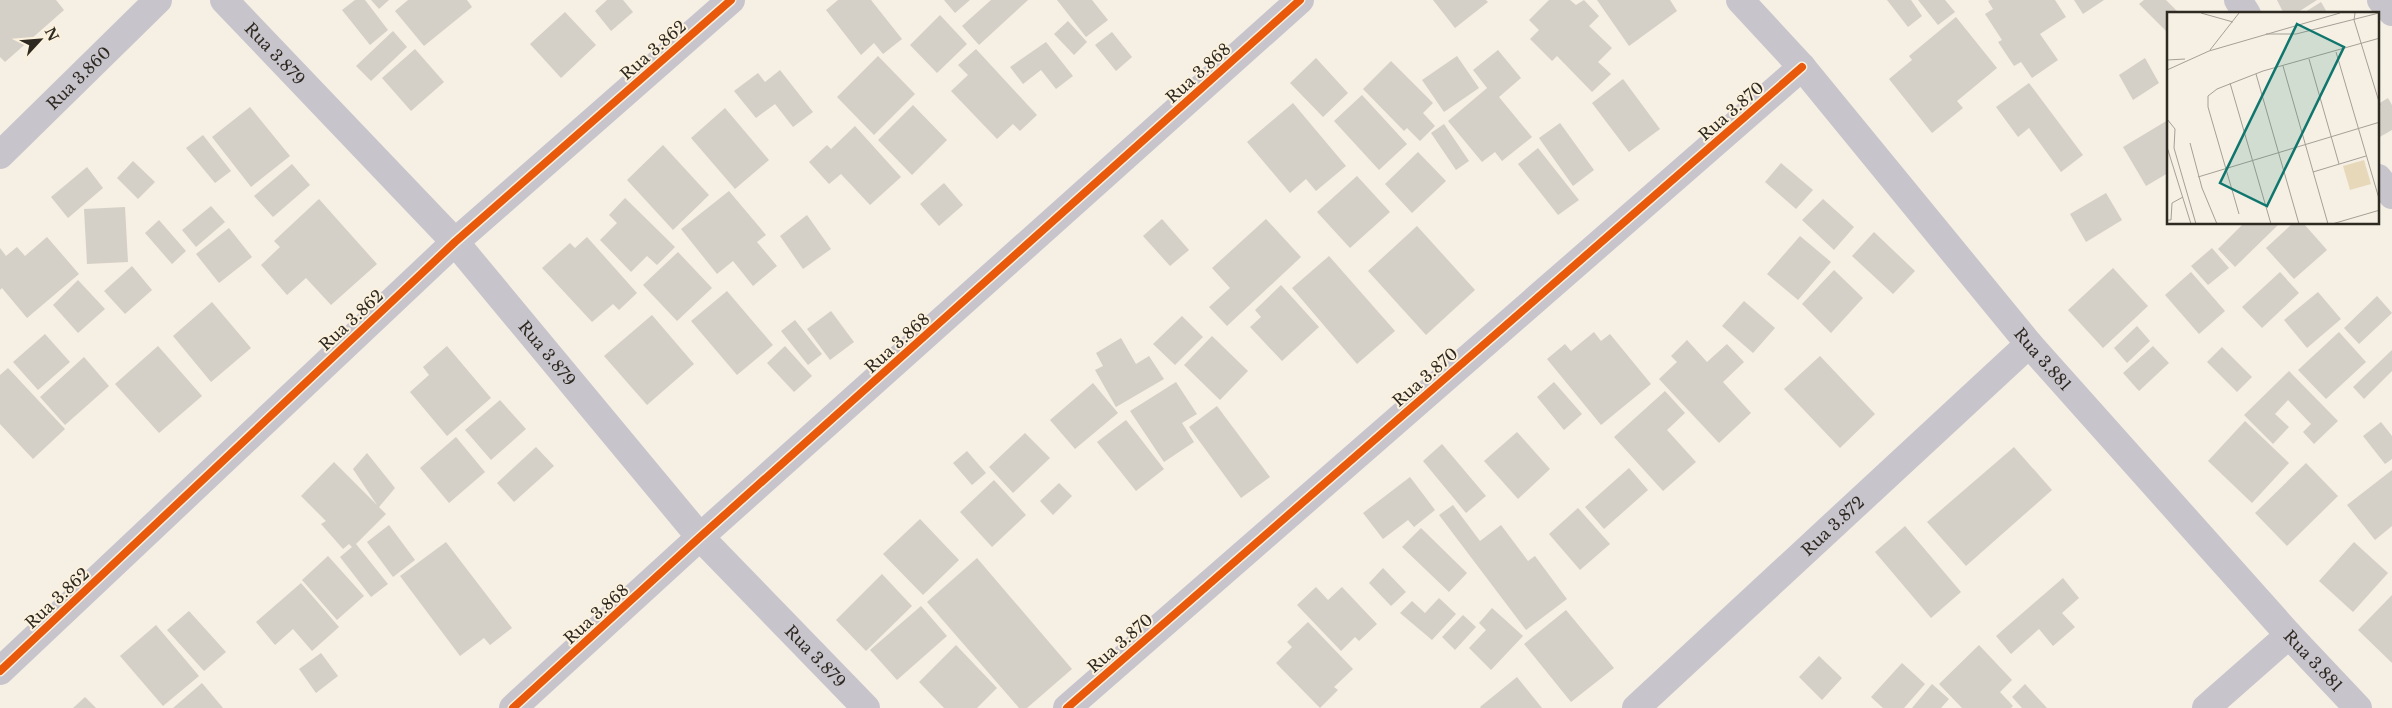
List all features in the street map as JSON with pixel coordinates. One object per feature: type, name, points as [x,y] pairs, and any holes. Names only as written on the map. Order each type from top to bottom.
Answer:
[{"type":"street","name":"Rua 3.860","points":[[0,156],[158,0]]},
{"type":"street","name":"Rua 3.879","points":[[224,0],[455,242],[700,537],[866,708]]},
{"type":"street","name":"Rua 3.862","points":[[0,671],[455,242],[731,0]]},
{"type":"street","name":"Rua 3.868","points":[[513,708],[700,537],[1300,0]]},
{"type":"street","name":"Rua 3.881","points":[[1740,0],[1802,67],[2029,344],[2289,635],[2358,708]]},
{"type":"street","points":[[2238,0],[2247,12]]},
{"type":"street","points":[[2381,0],[2392,12]]},
{"type":"street","name":"Rua 3.870","points":[[1067,708],[1802,67]]},
{"type":"street","points":[[2380,180],[2392,195]]},
{"type":"street","name":"Rua 3.872","points":[[1636,708],[2029,344]]},
{"type":"street","points":[[2206,708],[2289,635]]},
{"type":"building","points":[[0,0],[56,0],[64,10],[5,62],[0,57]]},
{"type":"building","points":[[355,0],[365,0],[388,30],[370,45],[342,10]]},
{"type":"building","points":[[371,0],[389,0],[379,9]]},
{"type":"building","points":[[408,0],[467,0],[472,7],[424,46],[395,11]]},
{"type":"building","points":[[607,0],[623,0],[633,12],[611,31],[595,11]]},
{"type":"building","points":[[838,0],[871,0],[902,39],[883,54],[874,43],[861,55],[826,10]]},
{"type":"building","points":[[944,0],[970,0],[955,13]]},
{"type":"building","points":[[991,0],[1028,0],[979,45],[962,26]]},
{"type":"building","points":[[1057,0],[1092,0],[1108,20],[1086,37]]},
{"type":"building","points":[[1433,0],[1486,0],[1488,2],[1455,28]]},
{"type":"building","points":[[1549,0],[1570,0],[1576,5],[1584,0],[1599,16],[1589,26],[1612,48],[1598,62],[1611,74],[1592,92],[1557,56],[1552,61],[1530,39],[1539,30],[1529,20]]},
{"type":"building","points":[[1597,0],[1670,0],[1677,11],[1629,46]]},
{"type":"building","points":[[1887,0],[1911,0],[1922,16],[1908,27]]},
{"type":"building","points":[[1918,0],[1945,0],[1955,12],[1938,25]]},
{"type":"building","points":[[2055,0],[2066,17],[2040,34],[2058,60],[2032,78],[2021,62],[2014,66],[1998,42],[2002,40],[1985,14],[1993,9],[1988,1]]},
{"type":"building","points":[[2074,0],[2104,0],[2083,14]]},
{"type":"building","points":[[2144,0],[2166,0],[2178,12],[2167,12],[2167,32],[2139,4]]},
{"type":"building","points":[[2277,0],[2317,0],[2298,12],[2283,12]]},
{"type":"building","points":[[2321,2],[2327,12],[2305,12]]},
{"type":"building","points":[[565,12],[596,45],[561,78],[530,44]]},
{"type":"building","points":[[940,15],[967,44],[937,73],[910,45]]},
{"type":"building","points":[[1956,17],[1997,68],[1957,101],[1963,108],[1932,133],[1889,79],[1912,60],[1909,56]]},
{"type":"building","points":[[1068,21],[1087,42],[1074,55],[1054,34]]},
{"type":"building","points":[[393,31],[407,47],[371,81],[356,66]]},
{"type":"building","points":[[1112,32],[1132,57],[1116,71],[1095,45]]},
{"type":"building","points":[[1046,42],[1073,76],[1056,89],[1041,70],[1023,84],[1010,67]]},
{"type":"building","points":[[415,49],[444,82],[411,111],[382,78]]},
{"type":"building","points":[[976,49],[1037,115],[1020,131],[1013,124],[997,139],[951,91],[968,75],[958,65]]},
{"type":"building","points":[[1498,50],[1521,78],[1499,97],[1532,137],[1502,161],[1495,152],[1482,162],[1448,121],[1487,88],[1473,70]]},
{"type":"building","points":[[878,56],[915,94],[874,135],[837,97]]},
{"type":"building","points":[[1457,56],[1479,88],[1444,112],[1422,80]]},
{"type":"building","points":[[1316,58],[1348,93],[1323,117],[1290,83]]},
{"type":"building","points":[[2145,58],[2159,83],[2133,100],[2119,75]]},
{"type":"building","points":[[1391,61],[1433,103],[1423,113],[1435,126],[1420,141],[1407,128],[1404,131],[1363,89]]},
{"type":"building","points":[[780,70],[813,112],[793,127],[775,104],[756,118],[734,91],[758,73],[765,82]]},
{"type":"building","points":[[1623,79],[1660,129],[1629,152],[1592,103]]},
{"type":"building","points":[[2029,83],[2083,155],[2061,172],[2029,128],[2018,137],[1996,107]]},
{"type":"building","points":[[1362,95],[1407,144],[1379,170],[1334,121]]},
{"type":"building","points":[[2388,98],[2392,105],[2392,130],[2380,137],[2380,103]]},
{"type":"building","points":[[1293,103],[1346,166],[1316,191],[1306,179],[1290,193],[1247,142]]},
{"type":"building","points":[[913,105],[947,140],[912,175],[878,140]]},
{"type":"building","points":[[250,107],[290,156],[251,187],[212,137]]},
{"type":"building","points":[[725,108],[769,160],[735,189],[691,138]]},
{"type":"building","points":[[2167,121],[2167,174],[2146,186],[2123,147]]},
{"type":"building","points":[[1560,123],[1594,170],[1573,186],[1539,138]]},
{"type":"building","points":[[1444,124],[1469,161],[1456,170],[1431,133]]},
{"type":"building","points":[[855,126],[901,177],[870,205],[841,174],[829,184],[809,162],[827,145],[831,149]]},
{"type":"building","points":[[203,135],[231,171],[215,183],[186,148]]},
{"type":"building","points":[[663,145],[709,195],[673,230],[627,180]]},
{"type":"building","points":[[1538,148],[1579,200],[1558,215],[1518,164]]},
{"type":"building","points":[[1418,152],[1446,181],[1412,213],[1385,184]]},
{"type":"building","points":[[133,161],[155,182],[138,199],[117,178]]},
{"type":"building","points":[[1781,163],[1813,190],[1796,209],[1765,182]]},
{"type":"building","points":[[292,164],[310,185],[273,217],[254,196]]},
{"type":"building","points":[[87,167],[103,188],[68,218],[51,197]]},
{"type":"building","points":[[1357,176],[1390,212],[1350,248],[1317,212]]},
{"type":"building","points":[[944,183],[963,205],[939,226],[920,204]]},
{"type":"building","points":[[729,191],[766,235],[757,242],[777,266],[753,286],[733,261],[717,274],[681,229]]},
{"type":"building","points":[[2106,193],[2122,220],[2086,242],[2070,214]]},
{"type":"building","points":[[625,198],[675,247],[657,265],[647,256],[631,272],[600,240],[617,223],[609,215]]},
{"type":"building","points":[[319,199],[377,264],[331,305],[306,278],[287,295],[261,265],[280,247],[274,241]]},
{"type":"building","points":[[1823,199],[1854,227],[1834,250],[1802,220]]},
{"type":"building","points":[[211,206],[225,222],[196,247],[182,230]]},
{"type":"building","points":[[125,207],[128,262],[87,264],[84,209]]},
{"type":"building","points":[[807,215],[831,249],[803,269],[780,236]]},
{"type":"building","points":[[1162,219],[1189,250],[1170,266],[1143,236]]},
{"type":"building","points":[[1266,219],[1301,257],[1227,326],[1209,307],[1230,288],[1212,268]]},
{"type":"building","points":[[159,220],[186,251],[172,264],[145,233]]},
{"type":"building","points":[[2242,225],[2278,225],[2235,267],[2218,249]]},
{"type":"building","points":[[2291,225],[2305,225],[2327,250],[2294,279],[2266,248]]},
{"type":"building","points":[[1417,226],[1475,290],[1426,335],[1368,271]]},
{"type":"building","points":[[229,228],[252,257],[219,283],[196,254]]},
{"type":"building","points":[[1874,232],[1915,271],[1893,294],[1852,256]]},
{"type":"building","points":[[1800,236],[1831,262],[1798,300],[1767,274]]},
{"type":"building","points":[[47,237],[79,274],[27,318],[2,288],[0,290],[0,248],[6,256],[17,247],[25,256]]},
{"type":"building","points":[[587,237],[637,293],[619,310],[613,304],[592,322],[542,268],[570,243],[575,248]]},
{"type":"building","points":[[2212,248],[2229,268],[2208,285],[2191,266]]},
{"type":"building","points":[[678,252],[712,288],[677,321],[643,285]]},
{"type":"building","points":[[1329,256],[1395,331],[1357,364],[1292,288]]},
{"type":"building","points":[[132,266],[152,290],[125,314],[104,291]]},
{"type":"building","points":[[2113,268],[2148,306],[2103,348],[2068,310]]},
{"type":"building","points":[[1834,270],[1863,298],[1831,333],[1802,304]]},
{"type":"building","points":[[2191,272],[2225,311],[2199,334],[2165,295]]},
{"type":"building","points":[[2280,272],[2299,293],[2262,328],[2242,307]]},
{"type":"building","points":[[78,280],[105,309],[78,333],[53,305]]},
{"type":"building","points":[[1281,285],[1319,327],[1282,361],[1250,327],[1261,317],[1255,310]]},
{"type":"building","points":[[727,291],[773,345],[737,375],[691,321]]},
{"type":"building","points":[[2318,292],[2341,319],[2307,348],[2284,320]]},
{"type":"building","points":[[2377,296],[2392,313],[2359,344],[2344,328]]},
{"type":"building","points":[[1744,301],[1775,328],[1753,353],[1722,326]]},
{"type":"building","points":[[212,302],[251,348],[211,382],[173,336]]},
{"type":"building","points":[[831,311],[854,342],[830,360],[807,329]]},
{"type":"building","points":[[652,315],[694,364],[647,405],[604,356]]},
{"type":"building","points":[[1182,316],[1203,337],[1175,365],[1153,344]]},
{"type":"building","points":[[795,320],[822,354],[808,365],[781,331]]},
{"type":"building","points":[[2137,326],[2150,341],[2127,363],[2114,348]]},
{"type":"building","points":[[1594,332],[1601,341],[1610,334],[1651,384],[1601,425],[1547,359],[1565,344],[1571,351]]},
{"type":"building","points":[[2339,332],[2366,362],[2326,399],[2298,370]]},
{"type":"building","points":[[45,334],[70,362],[38,390],[13,362]]},
{"type":"building","points":[[1212,336],[1248,371],[1220,400],[1184,365]]},
{"type":"building","points":[[1121,338],[1136,364],[1149,356],[1164,379],[1116,407],[1095,370],[1103,366],[1096,353]]},
{"type":"building","points":[[1687,340],[1707,362],[1727,344],[1744,362],[1723,382],[1751,413],[1719,443],[1659,379],[1677,362],[1671,356]]},
{"type":"building","points":[[158,346],[202,396],[159,433],[115,384]]},
{"type":"building","points":[[447,346],[491,398],[447,436],[410,392],[429,375],[423,367]]},
{"type":"building","points":[[785,346],[812,376],[794,392],[767,363]]},
{"type":"building","points":[[2153,346],[2169,363],[2139,391],[2123,373]]},
{"type":"building","points":[[2222,347],[2252,377],[2237,392],[2207,362]]},
{"type":"building","points":[[2392,350],[2392,371],[2364,399],[2353,387]]},
{"type":"building","points":[[1820,356],[1875,414],[1840,448],[1784,389]]},
{"type":"building","points":[[84,357],[109,386],[65,425],[40,397]]},
{"type":"building","points":[[8,368],[65,429],[33,459],[0,424],[0,375]]},
{"type":"building","points":[[2289,371],[2338,421],[2314,444],[2303,432],[2311,424],[2288,400],[2275,414],[2289,427],[2273,444],[2244,415]]},
{"type":"building","points":[[1176,382],[1197,414],[1182,423],[1194,442],[1164,462],[1130,411]]},
{"type":"building","points":[[1554,382],[1582,414],[1564,430],[1537,397]]},
{"type":"building","points":[[1093,383],[1118,413],[1075,449],[1050,420]]},
{"type":"building","points":[[1665,391],[1685,413],[1667,430],[1696,462],[1663,491],[1614,437]]},
{"type":"building","points":[[500,400],[526,429],[491,460],[465,430]]},
{"type":"building","points":[[1217,406],[1270,477],[1241,498],[1189,427]]},
{"type":"building","points":[[1126,420],[1164,469],[1136,491],[1097,442]]},
{"type":"building","points":[[2245,421],[2289,463],[2252,503],[2208,461]]},
{"type":"building","points":[[2381,422],[2392,436],[2392,459],[2385,464],[2363,436]]},
{"type":"building","points":[[1517,432],[1550,469],[1518,499],[1484,461]]},
{"type":"building","points":[[1025,433],[1050,458],[1013,493],[989,467]]},
{"type":"building","points":[[456,437],[485,472],[449,503],[420,468]]},
{"type":"building","points":[[1442,444],[1486,496],[1466,513],[1423,461]]},
{"type":"building","points":[[536,447],[554,466],[514,502],[497,483]]},
{"type":"building","points":[[2014,447],[2052,490],[1966,566],[1927,522]]},
{"type":"building","points":[[967,451],[986,473],[972,485],[953,463]]},
{"type":"building","points":[[367,453],[395,488],[379,507],[386,514],[356,544],[388,584],[371,597],[340,557],[352,547],[349,544],[343,549],[321,524],[326,521],[301,496],[334,462],[377,505],[353,469]]},
{"type":"building","points":[[2306,463],[2338,496],[2287,546],[2255,513]]},
{"type":"building","points":[[1629,468],[1648,490],[1604,529],[1585,507]]},
{"type":"building","points":[[2392,470],[2392,526],[2375,540],[2347,505]]},
{"type":"building","points":[[1410,477],[1435,510],[1414,527],[1408,520],[1383,539],[1363,513]]},
{"type":"building","points":[[994,480],[1026,515],[992,547],[960,512]]},
{"type":"building","points":[[1059,483],[1072,496],[1053,515],[1040,501]]},
{"type":"building","points":[[1453,505],[1480,541],[1501,525],[1528,561],[1535,556],[1567,599],[1526,630],[1439,515]]},
{"type":"building","points":[[1578,508],[1610,544],[1580,570],[1549,534]]},
{"type":"building","points":[[920,519],[959,560],[923,595],[883,554]]},
{"type":"building","points":[[389,525],[415,560],[393,577],[367,542]]},
{"type":"building","points":[[1905,526],[1961,592],[1931,618],[1875,552]]},
{"type":"building","points":[[1421,528],[1467,573],[1449,592],[1402,547]]},
{"type":"building","points":[[446,542],[512,628],[490,645],[484,638],[460,656],[400,576]]},
{"type":"building","points":[[2354,542],[2388,573],[2353,612],[2319,581]]},
{"type":"building","points":[[328,556],[364,596],[337,620],[302,580]]},
{"type":"building","points":[[977,558],[1072,669],[1027,708],[1019,708],[927,602]]},
{"type":"building","points":[[1383,568],[1406,592],[1391,606],[1369,583]]},
{"type":"building","points":[[882,574],[912,606],[866,651],[836,620]]},
{"type":"building","points":[[2063,578],[2079,598],[2062,613],[2075,627],[2053,646],[2039,629],[2011,654],[1996,636]]},
{"type":"building","points":[[301,583],[339,627],[312,651],[293,629],[275,645],[256,622]]},
{"type":"building","points":[[1316,587],[1328,600],[1342,587],[1377,624],[1359,641],[1355,637],[1341,651],[1297,605]]},
{"type":"building","points":[[2392,595],[2392,663],[2358,630]]},
{"type":"building","points":[[1439,598],[1456,614],[1432,640],[1400,613],[1412,601],[1425,613]]},
{"type":"building","points":[[921,606],[947,636],[897,680],[870,650]]},
{"type":"building","points":[[1492,608],[1523,636],[1491,670],[1469,648],[1486,630],[1479,623]]},
{"type":"building","points":[[1566,610],[1614,668],[1571,702],[1524,644]]},
{"type":"building","points":[[189,611],[226,652],[204,671],[167,630]]},
{"type":"building","points":[[1463,615],[1476,627],[1455,650],[1442,637]]},
{"type":"building","points":[[1308,622],[1353,669],[1334,687],[1338,690],[1320,708],[1276,663],[1292,647],[1287,642]]},
{"type":"building","points":[[156,625],[199,676],[163,706],[120,656]]},
{"type":"building","points":[[956,645],[997,688],[977,708],[944,708],[919,682]]},
{"type":"building","points":[[1979,645],[2012,680],[2000,692],[2013,706],[2011,708],[1962,708],[1939,684]]},
{"type":"building","points":[[321,653],[338,676],[316,693],[299,669]]},
{"type":"building","points":[[1819,656],[1842,678],[1822,700],[1799,677]]},
{"type":"building","points":[[1902,663],[1925,684],[1904,708],[1883,708],[1871,697]]},
{"type":"building","points":[[1517,677],[1542,708],[1480,707]]},
{"type":"building","points":[[202,683],[223,708],[173,708]]},
{"type":"building","points":[[1932,684],[1949,699],[1941,708],[1912,708]]},
{"type":"building","points":[[2025,684],[2047,708],[2022,708],[2012,697]]},
{"type":"building","points":[[85,697],[96,708],[73,708]]},
{"type":"cycle path","points":[[0,671],[455,242],[731,0]]},
{"type":"cycle path","points":[[513,708],[700,537],[1300,0]]},
{"type":"cycle path","points":[[1067,708],[1802,67]]}]
